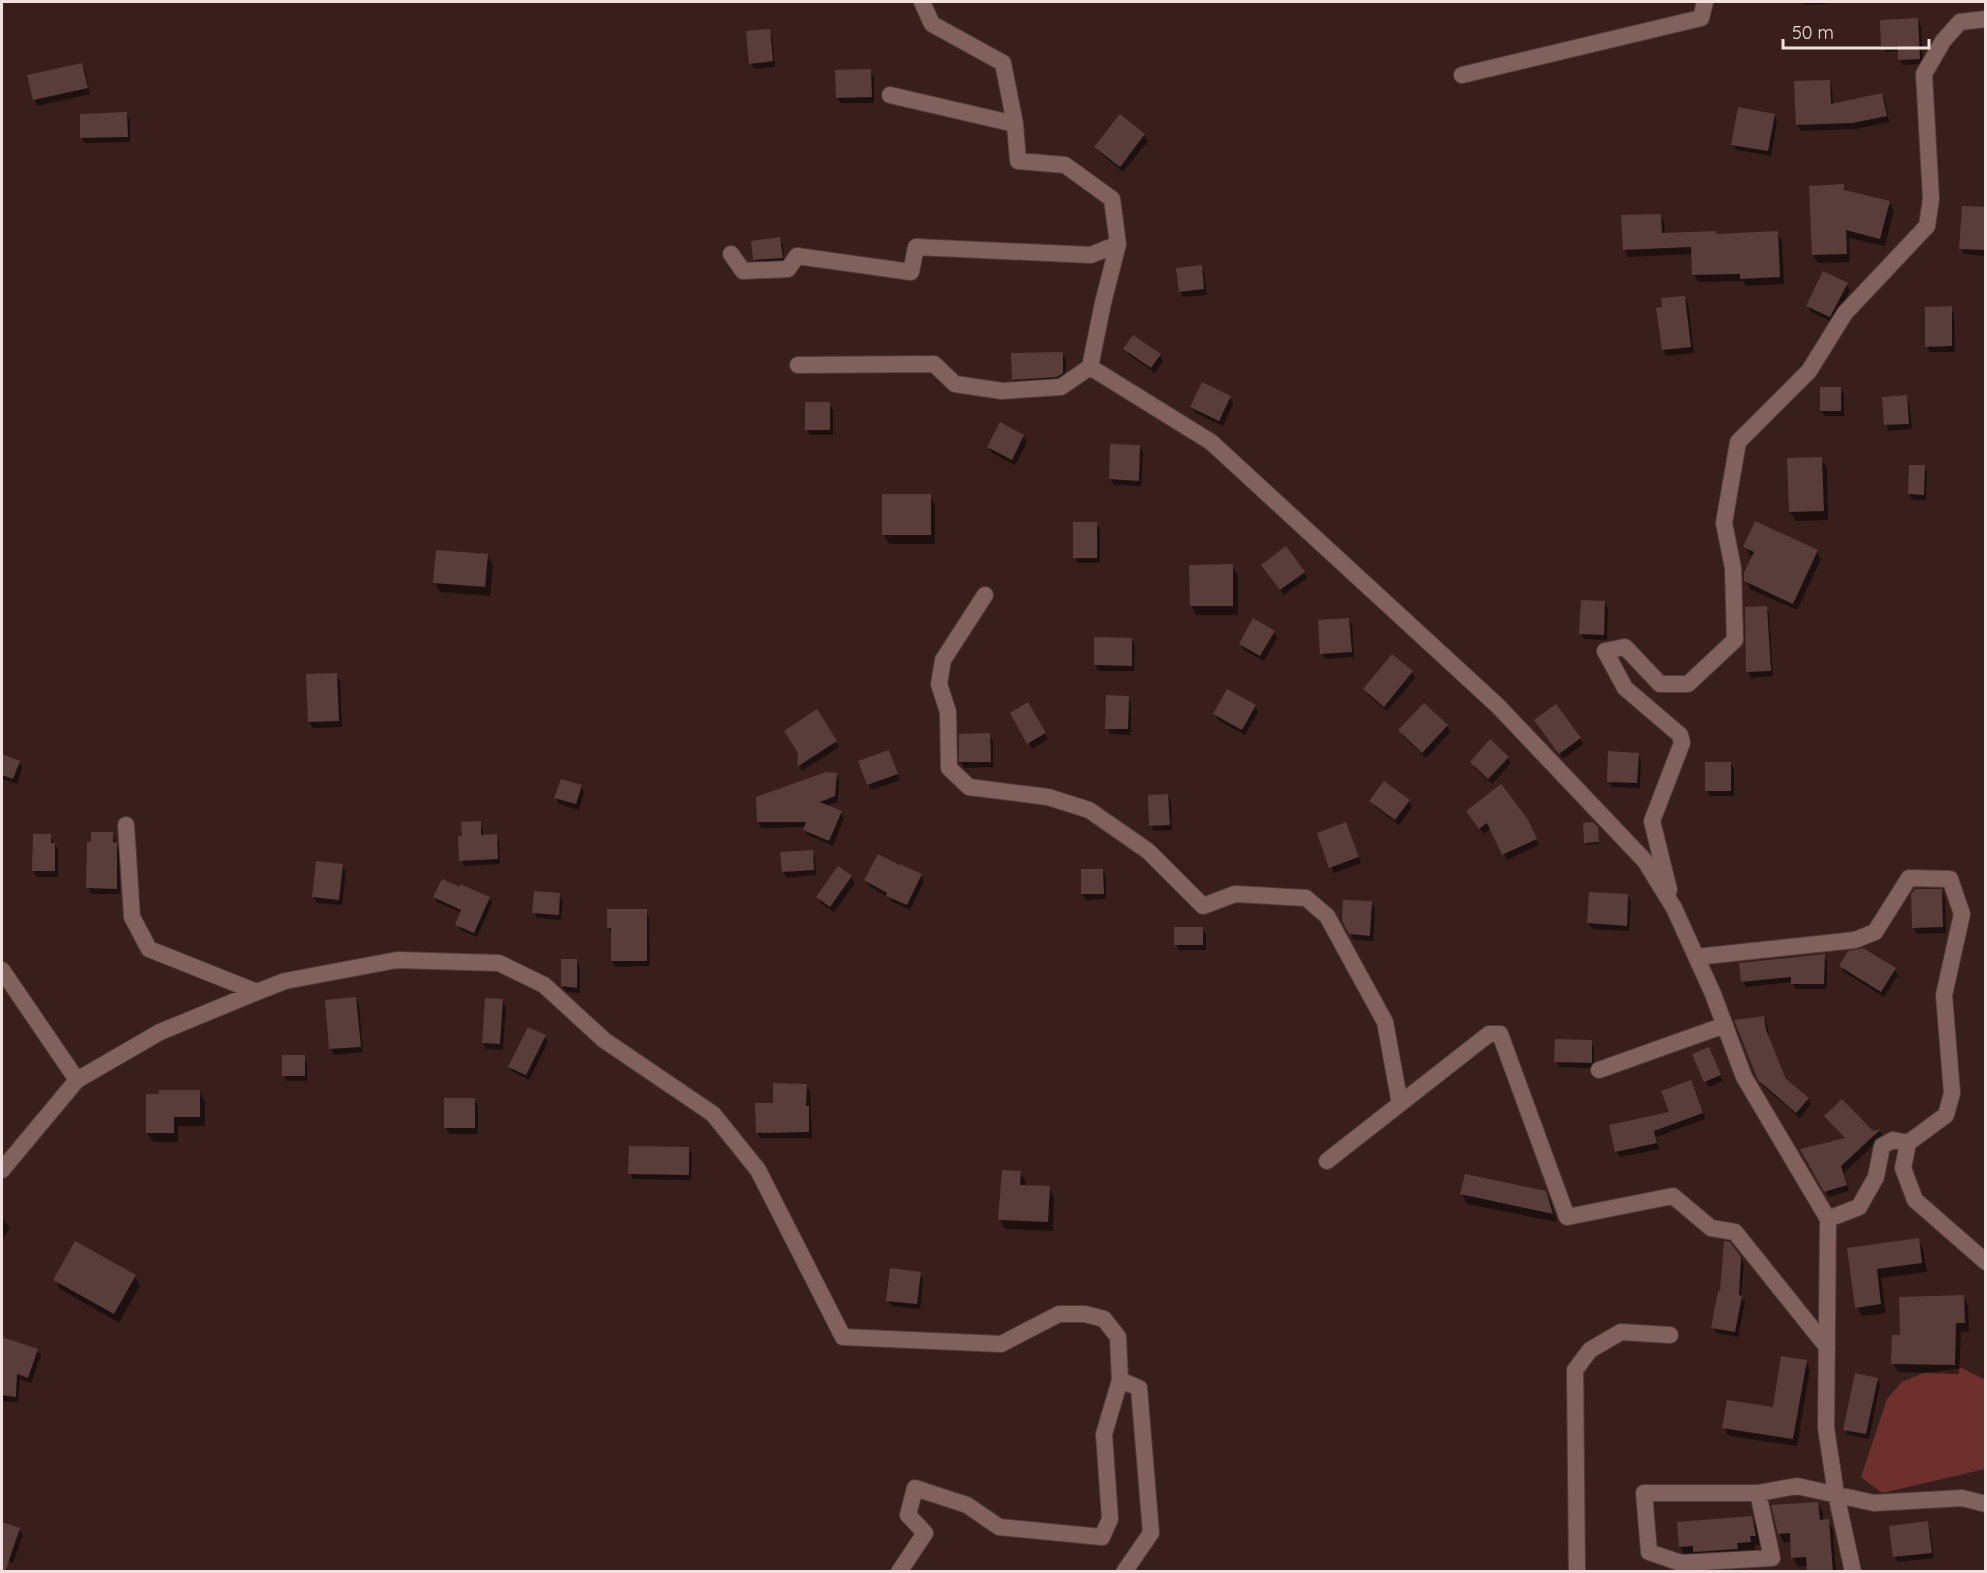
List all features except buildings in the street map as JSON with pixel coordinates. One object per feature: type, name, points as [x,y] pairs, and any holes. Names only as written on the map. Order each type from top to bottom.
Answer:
[{"type":"street","points":[[798,365],[934,364],[956,384],[1002,391],[1061,387],[1090,367],[1118,244],[1113,199],[1065,165],[1018,161],[1015,124],[1003,63],[932,24],[922,2]]},
{"type":"street","points":[[1462,75],[1701,18],[1705,2]]},
{"type":"street","points":[[1674,908],[1652,821],[1682,743],[1680,735],[1625,688],[1605,651],[1625,647],[1660,684],[1688,684],[1735,640],[1733,568],[1724,523],[1738,442],[1809,371],[1845,313],[1927,225],[1931,200],[1924,74],[1943,41],[1960,22],[1986,19]]},
{"type":"street","points":[[890,95],[1015,124]]},
{"type":"street","points":[[731,255],[743,271],[788,269],[797,256],[911,272],[916,247],[1091,255],[1118,244]]},
{"type":"street","points":[[1090,367],[1210,442],[1498,706],[1645,861],[1674,908],[1725,1025],[1744,1077],[1828,1219],[1826,1428],[1836,1494],[1853,1572]]},
{"type":"street","points":[[985,595],[943,660],[939,684],[948,712],[949,768],[969,787],[1048,797],[1089,810],[1148,851],[1203,906],[1235,894],[1306,898],[1327,916],[1385,1023],[1400,1104]]},
{"type":"street","points":[[126,825],[132,917],[150,949],[256,992]]},
{"type":"street","points":[[1696,957],[1855,940],[1875,932],[1910,878],[1950,879],[1962,914],[1944,995],[1952,1093],[1946,1115],[1908,1143],[1903,1168],[1915,1200],[1986,1262]]},
{"type":"street","points":[[2,1170],[77,1080],[160,1032],[256,992],[285,981],[397,960],[499,963],[544,986],[604,1040],[713,1114],[758,1170],[843,1337],[1001,1344],[1059,1314],[1085,1314],[1104,1319],[1118,1337],[1120,1380],[1104,1434],[1110,1519],[1102,1537],[999,1527],[967,1505],[915,1488],[908,1515],[925,1533],[899,1572]]},
{"type":"street","points":[[2,970],[77,1080]]},
{"type":"street","points":[[1599,1070],[1725,1025]]},
{"type":"street","points":[[1327,1161],[1489,1034],[1500,1034],[1567,1217],[1672,1196],[1711,1228],[1735,1232],[1827,1347]]},
{"type":"street","points":[[1828,1219],[1859,1207],[1876,1177],[1882,1146],[1893,1140],[1908,1143]]},
{"type":"street","points":[[1577,1572],[1575,1370],[1590,1350],[1621,1332],[1670,1335]]},
{"type":"street","points":[[1120,1380],[1139,1388],[1151,1533],[1124,1572]]},
{"type":"street","points":[[1758,1493],[1772,1565],[1681,1563],[1649,1552],[1644,1493],[1758,1493],[1797,1486],[1874,1503],[1962,1498],[1986,1504]]},
{"type":"shaded area","points":[[1962,1368],[1985,1380],[1985,1469],[1882,1493],[1861,1477],[1887,1399],[1902,1382],[1923,1373]]}]
